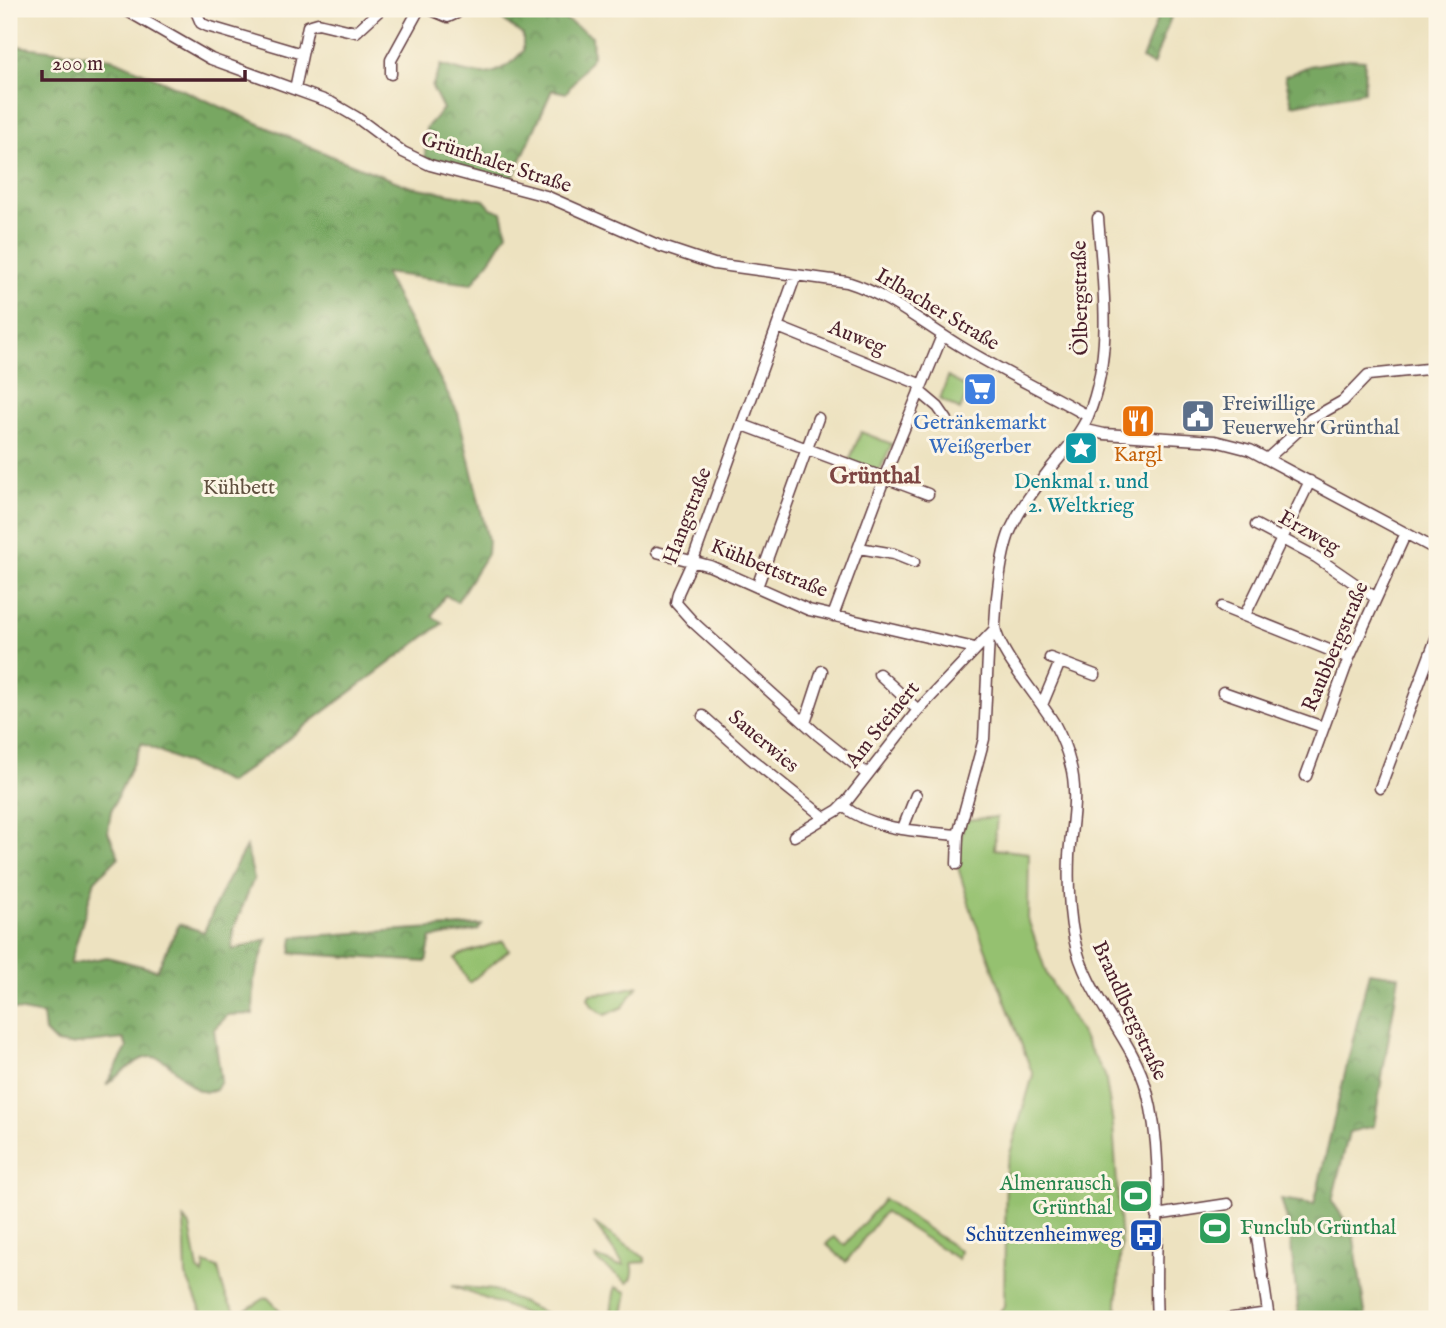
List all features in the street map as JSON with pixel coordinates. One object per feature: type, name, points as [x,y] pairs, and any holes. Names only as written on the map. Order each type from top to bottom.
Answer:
[{"type":"street","name":"Grünthaler Straße","points":[[124,9],[211,59],[344,109],[402,152],[430,166],[532,192],[676,253],[714,264]]},
{"type":"street","points":[[195,9],[201,23],[207,26],[302,54]]},
{"type":"street","points":[[295,89],[305,32],[310,25],[318,23],[356,32],[381,9]]},
{"type":"street","points":[[391,74],[391,60],[419,9]]},
{"type":"street","points":[[429,9],[448,17],[457,13]]},
{"type":"street","name":"Ölbergstraße","points":[[1082,429],[1097,391],[1104,343],[1105,315],[1098,218]]},
{"type":"street","name":"Irlbacher Straße","points":[[714,264],[861,286],[990,364],[1088,416]]},
{"type":"street","name":"Hangstraße","points":[[795,277],[676,603],[693,622],[805,723],[867,774]]},
{"type":"street","name":"Auweg","points":[[778,327],[920,388]]},
{"type":"street","points":[[833,616],[942,336]]},
{"type":"street","points":[[1268,458],[1311,419],[1343,401],[1368,375],[1437,368]]},
{"type":"street","points":[[920,388],[947,420]]},
{"type":"street","points":[[757,587],[818,418]]},
{"type":"street","points":[[743,425],[928,494]]},
{"type":"street","points":[[957,864],[958,835],[984,739],[992,632],[1007,538],[1026,501],[1082,429],[1104,434],[1215,441],[1250,450],[1437,550]]},
{"type":"street","points":[[1245,615],[1310,481]]},
{"type":"street","name":"Erzweg","points":[[1256,525],[1282,538],[1376,598]]},
{"type":"street","name":"Raubbergstraße","points":[[1306,776],[1349,658],[1405,535]]},
{"type":"street","points":[[859,548],[894,554],[914,562]]},
{"type":"street","name":"Kühbettstraße","points":[[657,552],[693,560],[809,610],[975,648]]},
{"type":"street","points":[[1222,607],[1349,658]]},
{"type":"street","name":"Am Steinert","points":[[794,836],[843,806],[918,710],[992,632]]},
{"type":"street","name":"Brandlbergstraße","points":[[992,632],[1055,726],[1070,763],[1074,786],[1069,857],[1074,939],[1095,995],[1136,1064],[1146,1089],[1154,1124],[1157,1165],[1157,1319]]},
{"type":"street","points":[[1380,788],[1437,636]]},
{"type":"street","points":[[1049,658],[1096,675]]},
{"type":"street","points":[[1042,705],[1060,662]]},
{"type":"street","points":[[805,723],[822,671]]},
{"type":"street","points":[[879,674],[918,710]]},
{"type":"street","points":[[1223,692],[1323,727]]},
{"type":"street","name":"Sauerwies","points":[[703,716],[825,818]]},
{"type":"street","points":[[903,828],[916,795]]},
{"type":"street","points":[[843,806],[867,820],[925,833],[958,835]]},
{"type":"street","points":[[1156,1215],[1228,1204]]},
{"type":"street","points":[[1227,1319],[1268,1316],[1256,1230]]},
{"type":"green space","points":[[488,9],[548,9],[592,36],[593,56],[566,93],[552,90],[512,180],[425,158],[426,128],[443,109],[432,87],[441,65],[486,74],[504,68],[523,51],[523,35]]},
{"type":"green space","points":[[1161,9],[1174,9],[1153,65],[1142,59]]},
{"type":"green space","name":"Kühbett","points":[[9,45],[111,58],[336,158],[408,186],[484,200],[491,208],[502,212],[507,233],[472,284],[384,273],[458,413],[488,540],[487,554],[457,602],[445,595],[432,616],[443,623],[229,783],[142,743],[111,811],[108,832],[119,857],[95,880],[70,964],[107,957],[157,970],[179,924],[204,932],[223,888],[246,847],[254,878],[234,928],[232,950],[267,939],[254,980],[253,1014],[228,1015],[214,1029],[221,1081],[216,1090],[205,1092],[196,1089],[163,1060],[153,1057],[137,1061],[106,1085],[127,1048],[124,1039],[69,1045],[56,1043],[45,1032],[43,1015],[11,1009],[9,1006]]},
{"type":"green space","points":[[1349,59],[1365,60],[1364,92],[1292,105],[1285,76],[1309,66]]},
{"type":"green space","points":[[948,377],[969,389],[960,410],[940,399]]},
{"type":"green space","points":[[861,432],[892,444],[880,470],[849,461]]},
{"type":"green space","points":[[997,817],[994,849],[1029,853],[1028,919],[1047,975],[1105,1075],[1113,1124],[1121,1245],[1116,1319],[994,1319],[1004,1306],[1006,1167],[1033,1075],[972,913],[957,864],[964,820]]},
{"type":"green space","points":[[482,925],[478,930],[431,938],[426,962],[291,953],[293,937]]},
{"type":"green space","points":[[503,941],[509,950],[469,983],[455,959],[459,955]]},
{"type":"green space","points":[[1369,972],[1399,976],[1374,1126],[1349,1132],[1332,1201],[1353,1232],[1366,1319],[1299,1319],[1289,1227],[1281,1199],[1314,1204]]},
{"type":"green space","points":[[638,986],[623,1007],[605,1015],[592,1006],[588,998],[590,994]]},
{"type":"green space","points":[[884,1199],[960,1251],[958,1259],[884,1212],[846,1262],[826,1244],[834,1237],[845,1245]]},
{"type":"green space","points":[[184,1219],[190,1226],[198,1270],[203,1275],[205,1263],[218,1268],[225,1294],[239,1314],[267,1297],[288,1319],[205,1319],[186,1276]]},
{"type":"green space","points":[[594,1223],[645,1258],[645,1262],[632,1263],[633,1273],[628,1283],[597,1261],[596,1257],[624,1265]]},
{"type":"green space","points":[[452,1286],[494,1290],[558,1319],[539,1319]]},
{"type":"green space","points":[[615,1287],[627,1292],[622,1319],[610,1319]]},
{"type":"place","name":"Getränkemarkt Weißgerber","points":[[980,389]]},
{"type":"place","name":"Freiwillige Feuerwehr Grünthal","points":[[1198,416]]},
{"type":"place","name":"Kargl","points":[[1138,421]]},
{"type":"place","name":"Denkmal 1. und 2. Weltkrieg","points":[[1081,448]]},
{"type":"place","name":"Almenrausch Grünthal","points":[[1136,1196]]},
{"type":"place","name":"Funclub Grünthal","points":[[1215,1228]]},
{"type":"place","name":"Schützenheimweg","points":[[1146,1235]]},
{"type":"district","name":"Grünthal","points":[[875,476]]}]
